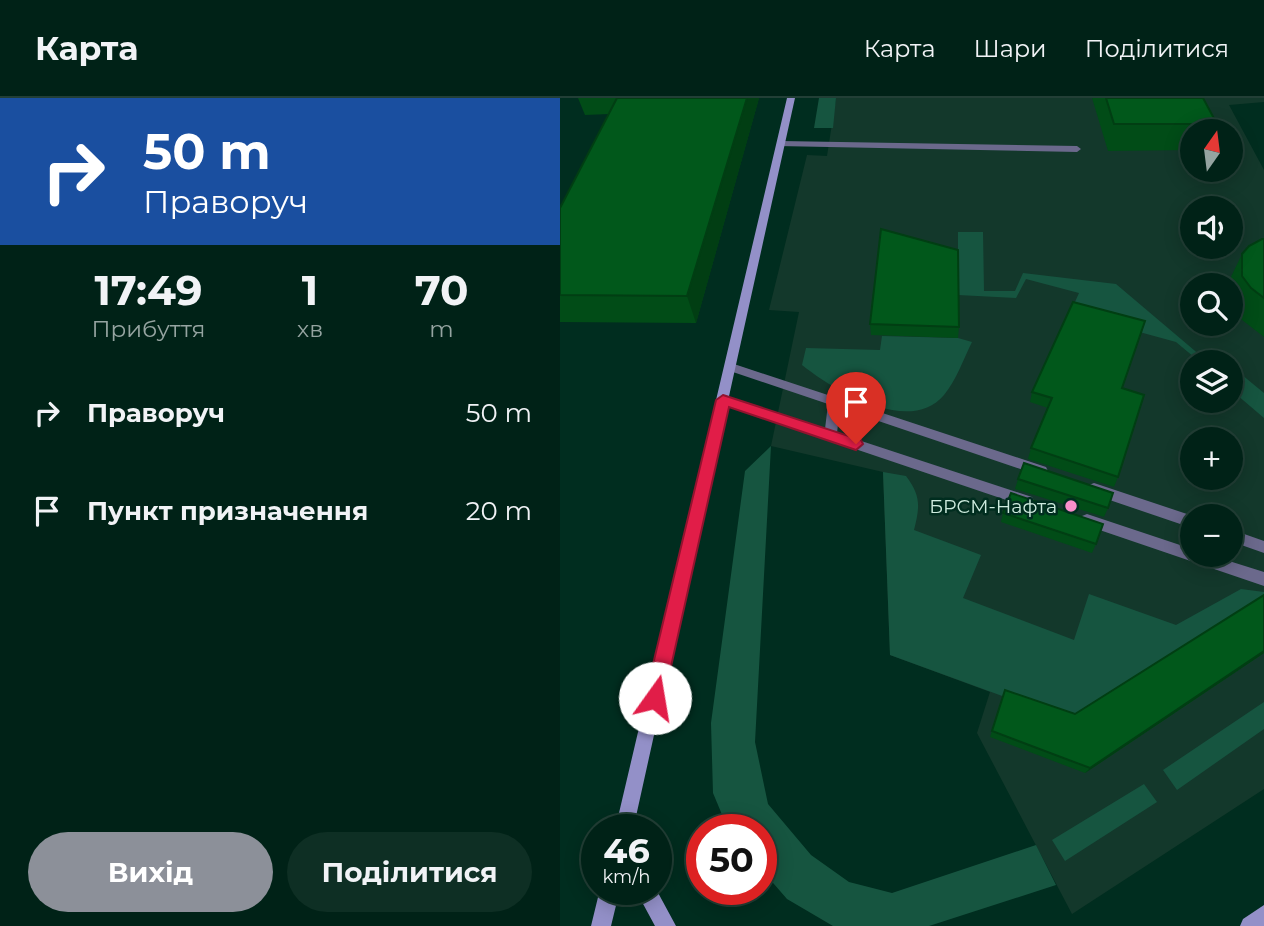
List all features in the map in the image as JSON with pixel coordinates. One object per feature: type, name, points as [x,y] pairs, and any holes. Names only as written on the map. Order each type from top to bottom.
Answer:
[{"type":"main road","points":[[628,814],[792,98]]},
{"type":"main road","points":[[601,926],[606,905]]},
{"type":"main road","points":[[654,905],[666,926]]},
{"type":"main road","points":[[1250,926],[1264,915]]},
{"type":"lane","points":[[781,144],[1077,149]]},
{"type":"lane","points":[[731,367],[1060,478]]},
{"type":"lane","points":[[723,400],[1041,505]]},
{"type":"lane","points":[[830,436],[835,402]]},
{"type":"lane","points":[[1086,487],[1180,518]]},
{"type":"lane","points":[[1067,514],[1264,579]]},
{"type":"lane","points":[[1243,540],[1264,547]]},
{"type":"shaded area","points":[[819,98],[836,98],[833,128],[814,128]]},
{"type":"shaded area","points":[[836,98],[1264,98],[1264,102],[1229,105],[1237,119],[1180,119],[1180,182],[1243,182],[1243,131],[1264,170],[1264,789],[1072,914],[977,733],[990,692],[890,655],[883,472],[771,446],[799,312],[769,310],[807,155],[827,156]]},
{"type":"shaded area","points":[[958,232],[983,232],[984,291],[1015,291],[1023,273],[1116,284],[1194,350],[1186,350],[1176,342],[1070,313],[1079,293],[1026,279],[1016,298],[958,295]]},
{"type":"shaded area","points":[[882,336],[958,338],[972,342],[944,395],[929,407],[912,411],[872,405],[832,386],[802,365],[806,348],[880,350]]},
{"type":"shaded area","points":[[1243,376],[1264,393],[1264,418],[1243,400]]},
{"type":"shaded area","points":[[771,446],[755,742],[768,804],[776,814],[722,814],[713,793],[711,723],[745,471]]},
{"type":"shaded area","points":[[883,472],[906,476],[914,489],[918,508],[914,530],[981,555],[963,598],[1074,640],[1089,594],[1176,625],[1241,589],[1264,592],[1264,599],[1071,721],[890,655]]},
{"type":"shaded area","points":[[1264,702],[1264,729],[1177,790],[1163,770]]},
{"type":"shaded area","points":[[1144,784],[1157,802],[1065,861],[1052,840]]},
{"type":"shaded area","points":[[777,815],[811,855],[849,882],[892,893],[1036,845],[1056,885],[929,926],[833,926],[787,899],[777,887]]},
{"type":"building","points":[[617,98],[747,98],[687,296],[560,295],[560,208]]},
{"type":"building","points":[[1106,98],[1203,98],[1214,119],[1180,119],[1180,124],[1114,124]]},
{"type":"building","points":[[881,229],[958,250],[959,327],[870,324]]},
{"type":"building","points":[[1264,239],[1264,298],[1243,277],[1243,253],[1249,246]]},
{"type":"building","points":[[1073,302],[1145,321],[1122,388],[1144,395],[1118,477],[1031,448],[1052,398],[1032,392]]},
{"type":"building","points":[[1024,463],[1113,493],[1108,508],[1018,479]]},
{"type":"building","points":[[1011,493],[1103,524],[1096,544],[1003,513]]},
{"type":"building","points":[[1264,595],[1264,651],[1090,768],[992,731],[1005,690],[1075,714]]},
{"type":"place","name":"БРСМ-Нафта","points":[[1071,506]]},
{"type":"route","points":[[655,698],[723,400],[856,444]]}]
